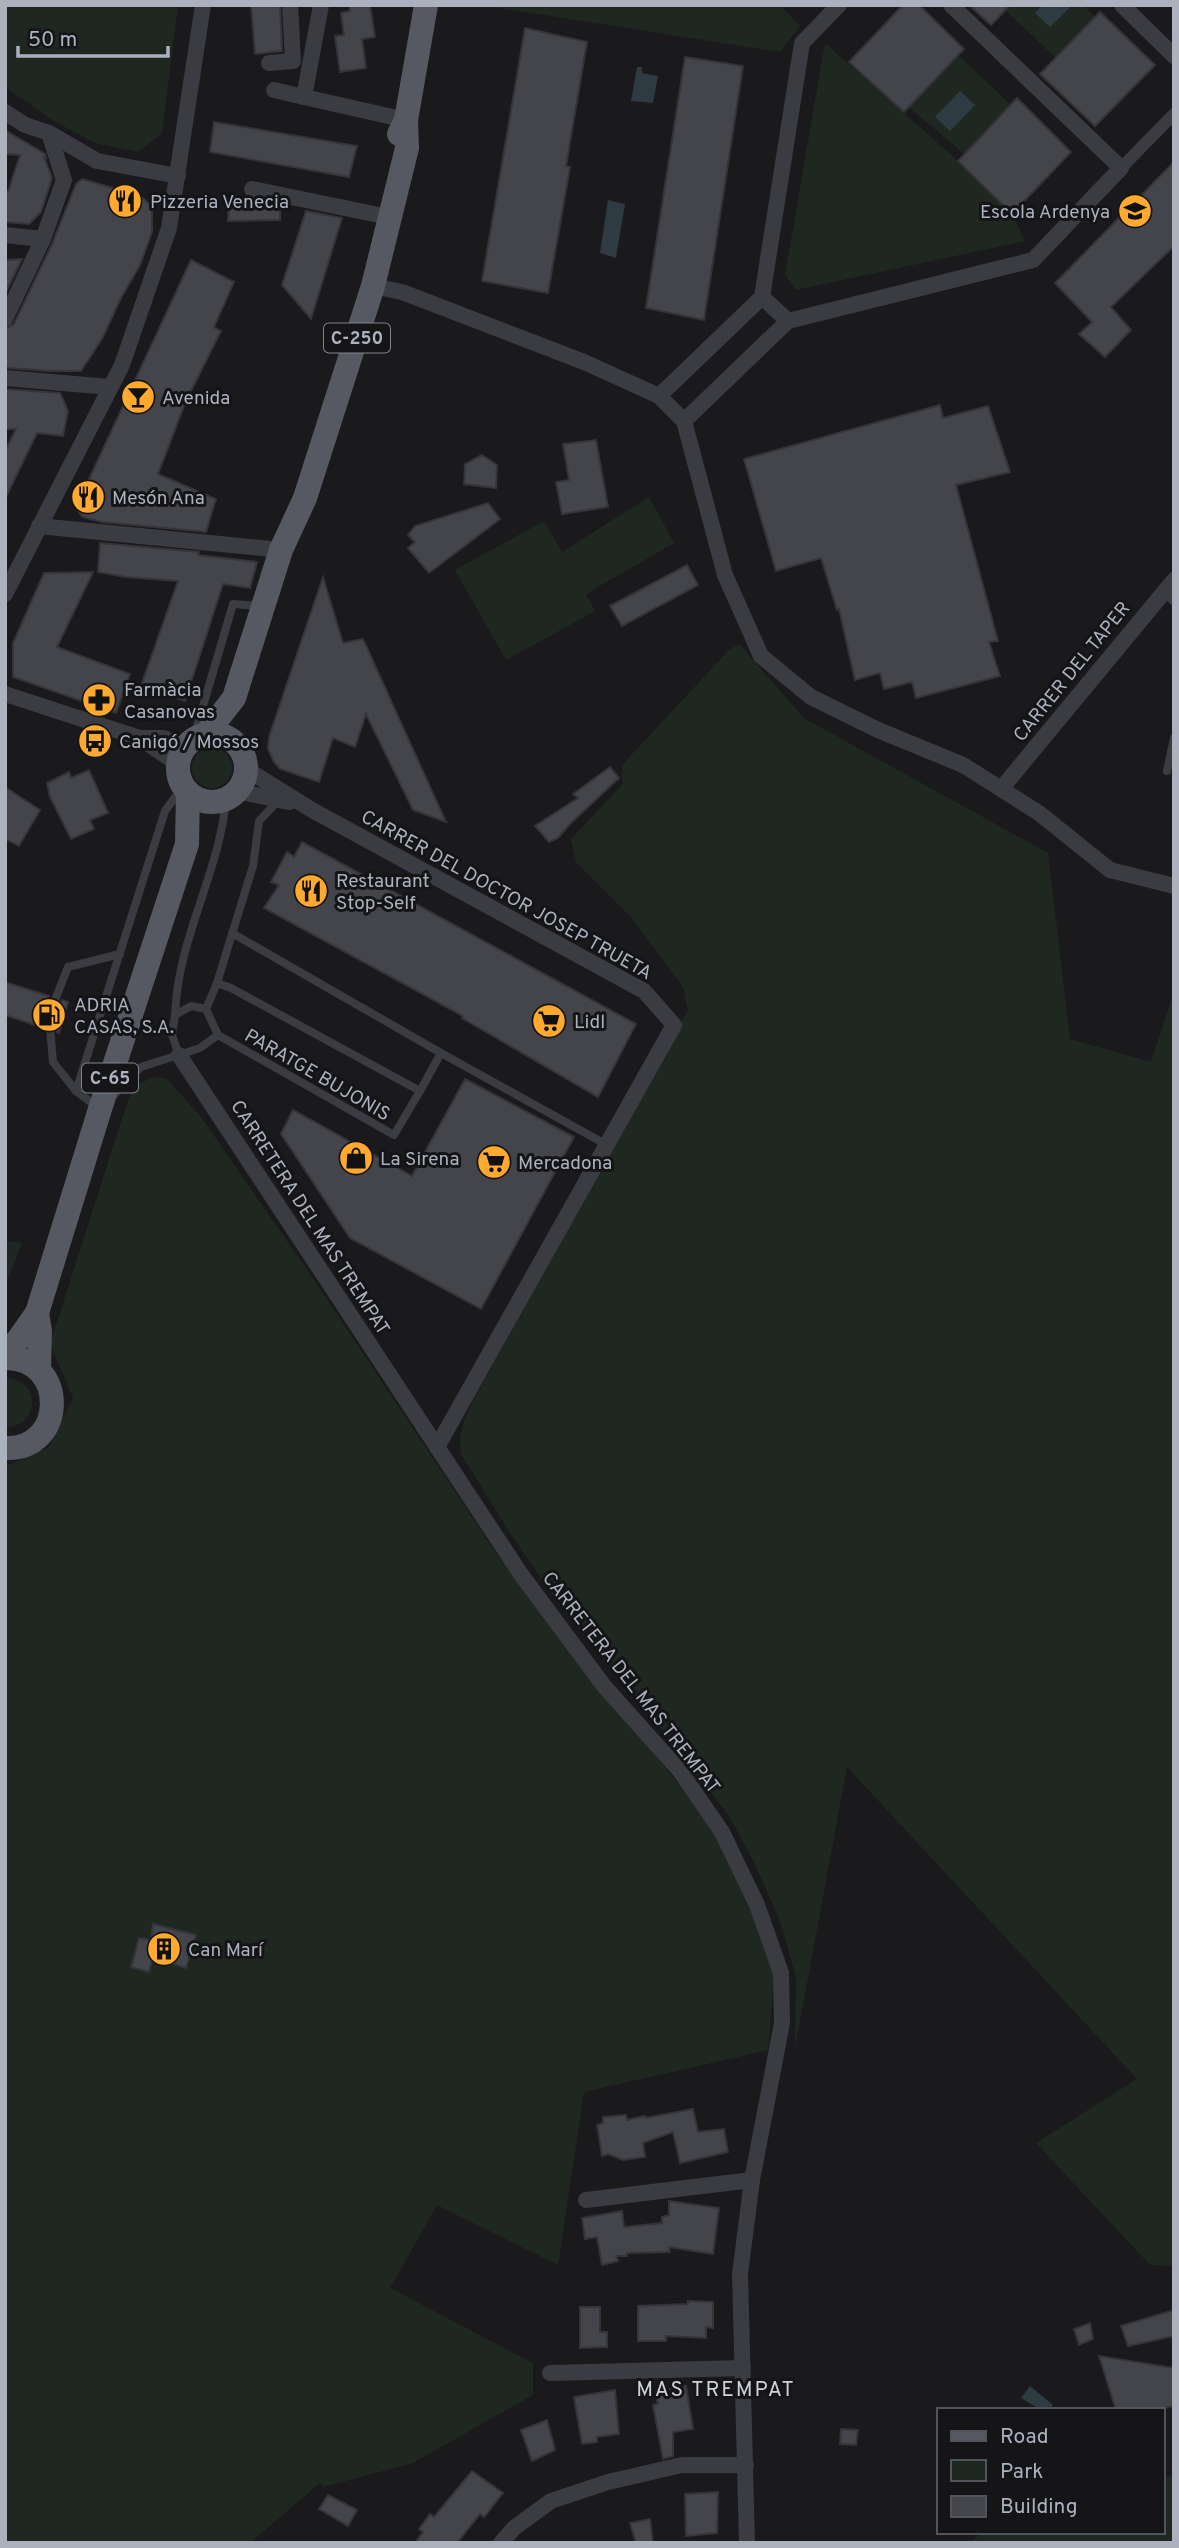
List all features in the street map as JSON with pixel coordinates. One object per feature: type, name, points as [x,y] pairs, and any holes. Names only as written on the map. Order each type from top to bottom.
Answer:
[{"type":"main road","name":"C-250","points":[[281,550],[305,498],[373,286],[407,149],[406,120],[426,5]]},
{"type":"main road","name":"C-250","points":[[189,760],[234,698],[281,550],[292,495],[379,215],[394,146],[406,120]]},
{"type":"main road","name":"C-250","points":[[234,698],[234,742]]},
{"type":"main road","points":[[221,735],[234,742],[243,755],[232,790],[203,800],[189,760],[221,735]]},
{"type":"main road","name":"C-65","points":[[5,1352],[18,1340],[37,1313],[100,1109],[187,844],[189,760]]},
{"type":"main road","name":"C-65","points":[[187,844],[232,790]]},
{"type":"main road","name":"C-65","points":[[37,1313],[40,1331],[39,1370]]},
{"type":"main road","points":[[5,1358],[13,1357],[39,1370],[48,1382],[52,1396],[52,1411],[48,1424],[39,1436],[8,1451]]},
{"type":"street","points":[[5,594],[122,365],[169,228],[203,5]]},
{"type":"street","points":[[269,63],[293,61],[290,5]]},
{"type":"street","points":[[304,97],[321,5]]},
{"type":"street","points":[[659,396],[762,298],[802,43],[839,5]]},
{"type":"street","points":[[951,5],[1121,168]]},
{"type":"street","points":[[1122,5],[1174,56]]},
{"type":"street","points":[[274,90],[406,120]]},
{"type":"street","points":[[5,112],[25,125],[49,133],[97,161],[178,176]]},
{"type":"street","points":[[684,422],[788,321],[1032,260],[1174,114]]},
{"type":"street","points":[[5,319],[43,239],[64,180],[49,133]]},
{"type":"street","points":[[252,189],[379,215]]},
{"type":"street","points":[[5,235],[43,239]]},
{"type":"street","points":[[373,286],[402,292],[571,357],[659,396],[684,422],[725,575],[761,656],[811,697],[878,730],[963,765],[1039,813],[1110,870],[1174,886]]},
{"type":"street","points":[[762,298],[788,321]]},
{"type":"street","points":[[5,378],[110,387]]},
{"type":"street","points":[[39,526],[281,550]]},
{"type":"street","name":"CARRER DEL TAPER","points":[[1001,789],[1170,591]]},
{"type":"street","points":[[7,692],[140,738],[163,738],[189,760]]},
{"type":"street","name":"CARRER DEL DOCTOR JOSEP TRUETA","points":[[232,790],[280,798],[312,810],[644,991],[674,1025],[607,1145]]},
{"type":"street","name":"CARRER DEL DOCTOR JOSEP TRUETA","points":[[232,790],[312,810]]},
{"type":"street","name":"CARRETERA DEL MAS TREMPAT","points":[[179,1055],[520,1573],[604,1686],[680,1772],[722,1832],[757,1905],[781,1973],[782,2023],[752,2180],[740,2274],[747,2543]]},
{"type":"street","points":[[437,1447],[607,1145]]},
{"type":"street","points":[[586,2200],[752,2180]]},
{"type":"street","points":[[550,2373],[743,2368]]},
{"type":"street","points":[[502,2543],[513,2528],[551,2501],[608,2482],[682,2465],[746,2465]]},
{"type":"lane","points":[[76,1091],[165,811],[189,760],[233,604],[264,606]]},
{"type":"lane","points":[[1167,771],[1174,738]]},
{"type":"lane","points":[[179,1055],[172,1035],[176,986],[190,930],[217,851],[232,790]]},
{"type":"lane","points":[[175,1015],[191,1006],[206,1009],[217,983],[253,866],[260,821],[280,798]]},
{"type":"lane","points":[[232,933],[607,1145]]},
{"type":"lane","points":[[100,1109],[76,1091],[53,1062],[49,1015],[68,967],[120,954]]},
{"type":"lane","name":"PARATGE BUJONIS","points":[[217,983],[420,1091]]},
{"type":"lane","name":"PARATGE BUJONIS","points":[[206,1009],[218,1035],[394,1135],[441,1053]]},
{"type":"lane","name":"PARATGE BUJONIS","points":[[100,1109],[141,1067],[200,1048],[218,1035]]},
{"type":"green space","points":[[5,5],[178,5],[162,133],[138,152],[95,143],[54,121],[5,87]]},
{"type":"green space","points":[[481,5],[780,5],[800,26],[780,52]]},
{"type":"green space","points":[[1010,5],[1083,5],[1095,17],[1056,58],[1005,10]]},
{"type":"green space","points":[[825,43],[958,161],[1012,214],[1025,241],[796,290],[785,275]]},
{"type":"green space","points":[[958,55],[1011,105],[964,154],[909,107]]},
{"type":"green space","points":[[649,497],[674,543],[586,594],[595,611],[506,660],[455,570],[544,521],[562,552]]},
{"type":"green space","points":[[739,644],[804,718],[1048,853],[1070,1039],[1151,1062],[1174,992],[1174,2266],[1150,2265],[1036,2143],[1137,2079],[847,1767],[795,2048],[796,1977],[780,1921],[754,1862],[729,1816],[677,1748],[565,1613],[508,1530],[461,1454],[462,1427],[473,1401],[688,1010],[683,987],[630,916],[576,862],[571,839],[623,784],[622,765],[728,651]]},
{"type":"green space","points":[[212,748],[220,749],[226,754],[231,760],[231,776],[226,782],[220,787],[212,788],[204,787],[198,782],[193,776],[192,768],[193,760],[198,754],[204,749]]},
{"type":"green space","points":[[155,1077],[166,1078],[201,1117],[314,1280],[498,1556],[726,1844],[775,1965],[768,2050],[584,2092],[558,2265],[437,2205],[390,2288],[533,2363],[533,2395],[413,2463],[323,2487],[320,2483],[250,2543],[5,2543],[5,1469],[6,1466],[49,1447],[73,1398],[50,1344],[128,1100],[135,1085]]},
{"type":"green space","points":[[5,1241],[22,1243],[5,1287]]},
{"type":"green space","points":[[5,1378],[17,1380],[25,1386],[32,1402],[25,1419],[17,1425],[5,1427]]},
{"type":"green space","points":[[1174,2474],[1174,2543],[969,2543],[984,2534],[1165,2534],[1165,2477]]},
{"type":"shaded area","points":[[1043,5],[1072,5],[1050,27],[1035,13]]},
{"type":"shaded area","points":[[637,67],[642,67],[642,73],[658,76],[653,103],[631,101]]},
{"type":"shaded area","points":[[960,91],[975,105],[950,131],[935,117]]},
{"type":"shaded area","points":[[608,200],[625,204],[616,258],[600,253]]},
{"type":"shaded area","points":[[1030,2386],[1053,2405],[1051,2408],[1038,2408],[1021,2398]]},
{"type":"building","points":[[251,5],[280,5],[282,51],[255,54]]},
{"type":"building","points":[[349,5],[370,5],[375,37],[362,39],[366,68],[340,72],[335,36],[344,35],[341,13],[350,11]]},
{"type":"building","points":[[903,5],[919,5],[964,49],[904,112],[849,62]]},
{"type":"building","points":[[969,5],[1010,5],[991,25]]},
{"type":"building","points":[[1100,12],[1155,65],[1095,126],[1040,74]]},
{"type":"building","points":[[525,28],[587,42],[566,166],[570,167],[548,293],[482,281]]},
{"type":"building","points":[[685,57],[743,66],[704,320],[646,308]]},
{"type":"building","points":[[1017,98],[1071,152],[1012,214],[958,161]]},
{"type":"building","points":[[214,122],[357,146],[349,177],[210,152]]},
{"type":"building","points":[[5,130],[45,154],[52,178],[41,212],[29,224],[5,222],[5,192],[8,192],[20,155],[5,154]]},
{"type":"building","points":[[1174,162],[1174,246],[1111,307],[1131,330],[1105,357],[1079,334],[1092,322],[1055,283]]},
{"type":"building","points":[[82,179],[140,196],[152,206],[152,232],[140,265],[102,339],[81,371],[8,368],[5,364],[5,329],[14,324],[52,244],[76,184]]},
{"type":"building","points":[[259,201],[280,206],[280,220],[228,221],[229,202]]},
{"type":"building","points":[[306,211],[342,218],[311,319],[282,285]]},
{"type":"building","points":[[22,259],[5,294],[5,260]]},
{"type":"building","points":[[191,260],[234,282],[214,327],[221,331],[186,401],[158,474],[216,499],[206,532],[102,522],[82,517],[76,507]]},
{"type":"building","points":[[5,389],[60,393],[68,411],[63,436],[37,433],[5,499],[5,451],[16,429],[5,429]]},
{"type":"building","points":[[940,405],[943,418],[988,406],[1010,472],[956,485],[998,641],[989,642],[1000,676],[916,698],[912,682],[884,689],[880,673],[855,680],[839,609],[837,610],[821,558],[776,571],[744,459]]},
{"type":"building","points":[[596,440],[608,507],[562,514],[556,482],[569,480],[563,444]]},
{"type":"building","points":[[482,455],[497,465],[496,488],[464,484],[465,464]]},
{"type":"building","points":[[488,503],[500,519],[429,573],[408,548],[415,542],[408,535],[415,526]]},
{"type":"building","points":[[100,543],[199,552],[198,555],[257,562],[250,588],[223,584],[185,701],[141,686],[178,581],[98,572]]},
{"type":"building","points":[[687,565],[698,585],[622,626],[610,606]]},
{"type":"building","points":[[93,572],[57,647],[130,674],[116,713],[13,677],[13,643],[44,573]]},
{"type":"building","points":[[323,577],[343,643],[363,639],[446,822],[413,810],[366,714],[355,747],[333,738],[319,782],[280,769],[274,762],[268,749],[269,737]]},
{"type":"building","points":[[610,767],[619,778],[558,838],[549,842],[535,826],[578,798],[573,794]]},
{"type":"building","points":[[89,770],[108,813],[90,820],[94,829],[71,839],[50,797],[47,783],[69,772],[71,778]]},
{"type":"building","points":[[5,787],[40,810],[19,846],[5,839]]},
{"type":"building","points":[[302,842],[636,1024],[598,1097],[462,1018],[463,1016],[264,908],[279,885],[271,882],[287,852],[294,857]]},
{"type":"building","points":[[5,982],[49,996],[43,1013],[44,1028],[5,1015]]},
{"type":"building","points":[[62,1000],[68,1002],[59,1033],[56,1016]]},
{"type":"building","points":[[465,1079],[574,1137],[481,1309],[350,1238],[281,1134],[293,1110],[412,1176]]},
{"type":"building","name":"Can Marí","points":[[153,1924],[196,1935],[186,1968],[153,1957],[149,1972],[131,1967],[139,1938],[151,1940]]},
{"type":"building","points":[[693,2109],[698,2132],[724,2129],[728,2152],[680,2163],[673,2132],[643,2143],[645,2157],[623,2160],[608,2154],[602,2156],[597,2125],[603,2123],[603,2117],[626,2115],[627,2120]]},
{"type":"building","points":[[669,2201],[719,2208],[713,2254],[669,2247],[670,2252],[627,2253],[627,2256],[616,2256],[618,2261],[602,2265],[597,2237],[585,2239],[582,2218],[622,2211],[624,2227],[662,2223],[662,2217],[669,2215]]},
{"type":"building","points":[[688,2301],[713,2302],[713,2328],[706,2327],[706,2338],[666,2336],[666,2341],[638,2341],[638,2306],[688,2304]]},
{"type":"building","points":[[580,2307],[600,2307],[600,2332],[607,2332],[607,2347],[580,2348]]},
{"type":"building","points":[[1174,2310],[1174,2336],[1128,2346],[1121,2326]]},
{"type":"building","points":[[1090,2323],[1093,2339],[1079,2345],[1074,2329]]},
{"type":"building","points":[[1099,2356],[1174,2368],[1174,2406],[1115,2408]]},
{"type":"building","points":[[686,2386],[693,2429],[673,2432],[673,2456],[663,2459],[653,2405],[658,2404],[655,2392]]},
{"type":"building","points":[[615,2390],[619,2434],[597,2437],[597,2442],[582,2444],[574,2397]]},
{"type":"building","points":[[547,2420],[555,2450],[532,2461],[521,2430]]},
{"type":"building","points":[[841,2429],[858,2430],[856,2445],[840,2444]]},
{"type":"building","points":[[472,2471],[503,2493],[484,2517],[480,2514],[457,2543],[415,2543],[423,2532],[419,2529],[430,2514],[434,2517]]},
{"type":"building","points":[[718,2492],[717,2533],[686,2536],[685,2494]]},
{"type":"building","points":[[328,2495],[357,2510],[348,2526],[319,2509]]},
{"type":"building","points":[[650,2519],[653,2543],[636,2543],[630,2523]]},
{"type":"place","name":"Pizzeria Venecia","points":[[125,201]]},
{"type":"place","name":"Escola Ardenya","points":[[1135,211]]},
{"type":"place","name":"Avenida","points":[[138,397]]},
{"type":"place","name":"Mesón Ana","points":[[88,497]]},
{"type":"place","name":"Farmàcia Casanovas","points":[[99,700]]},
{"type":"place","name":"Canigó / Mossos","points":[[95,741]]},
{"type":"place","name":"Restaurant Stop-Self","points":[[311,891]]},
{"type":"place","name":"ADRIA CASAS, S.A.","points":[[49,1015]]},
{"type":"place","name":"Lidl","points":[[549,1021]]},
{"type":"place","name":"La Sirena","points":[[356,1158]]},
{"type":"place","name":"Mercadona","points":[[494,1162]]},
{"type":"place","name":"Can Marí","points":[[164,1949]]},
{"type":"district","name":"MAS TREMPAT","points":[[716,2389]]}]
